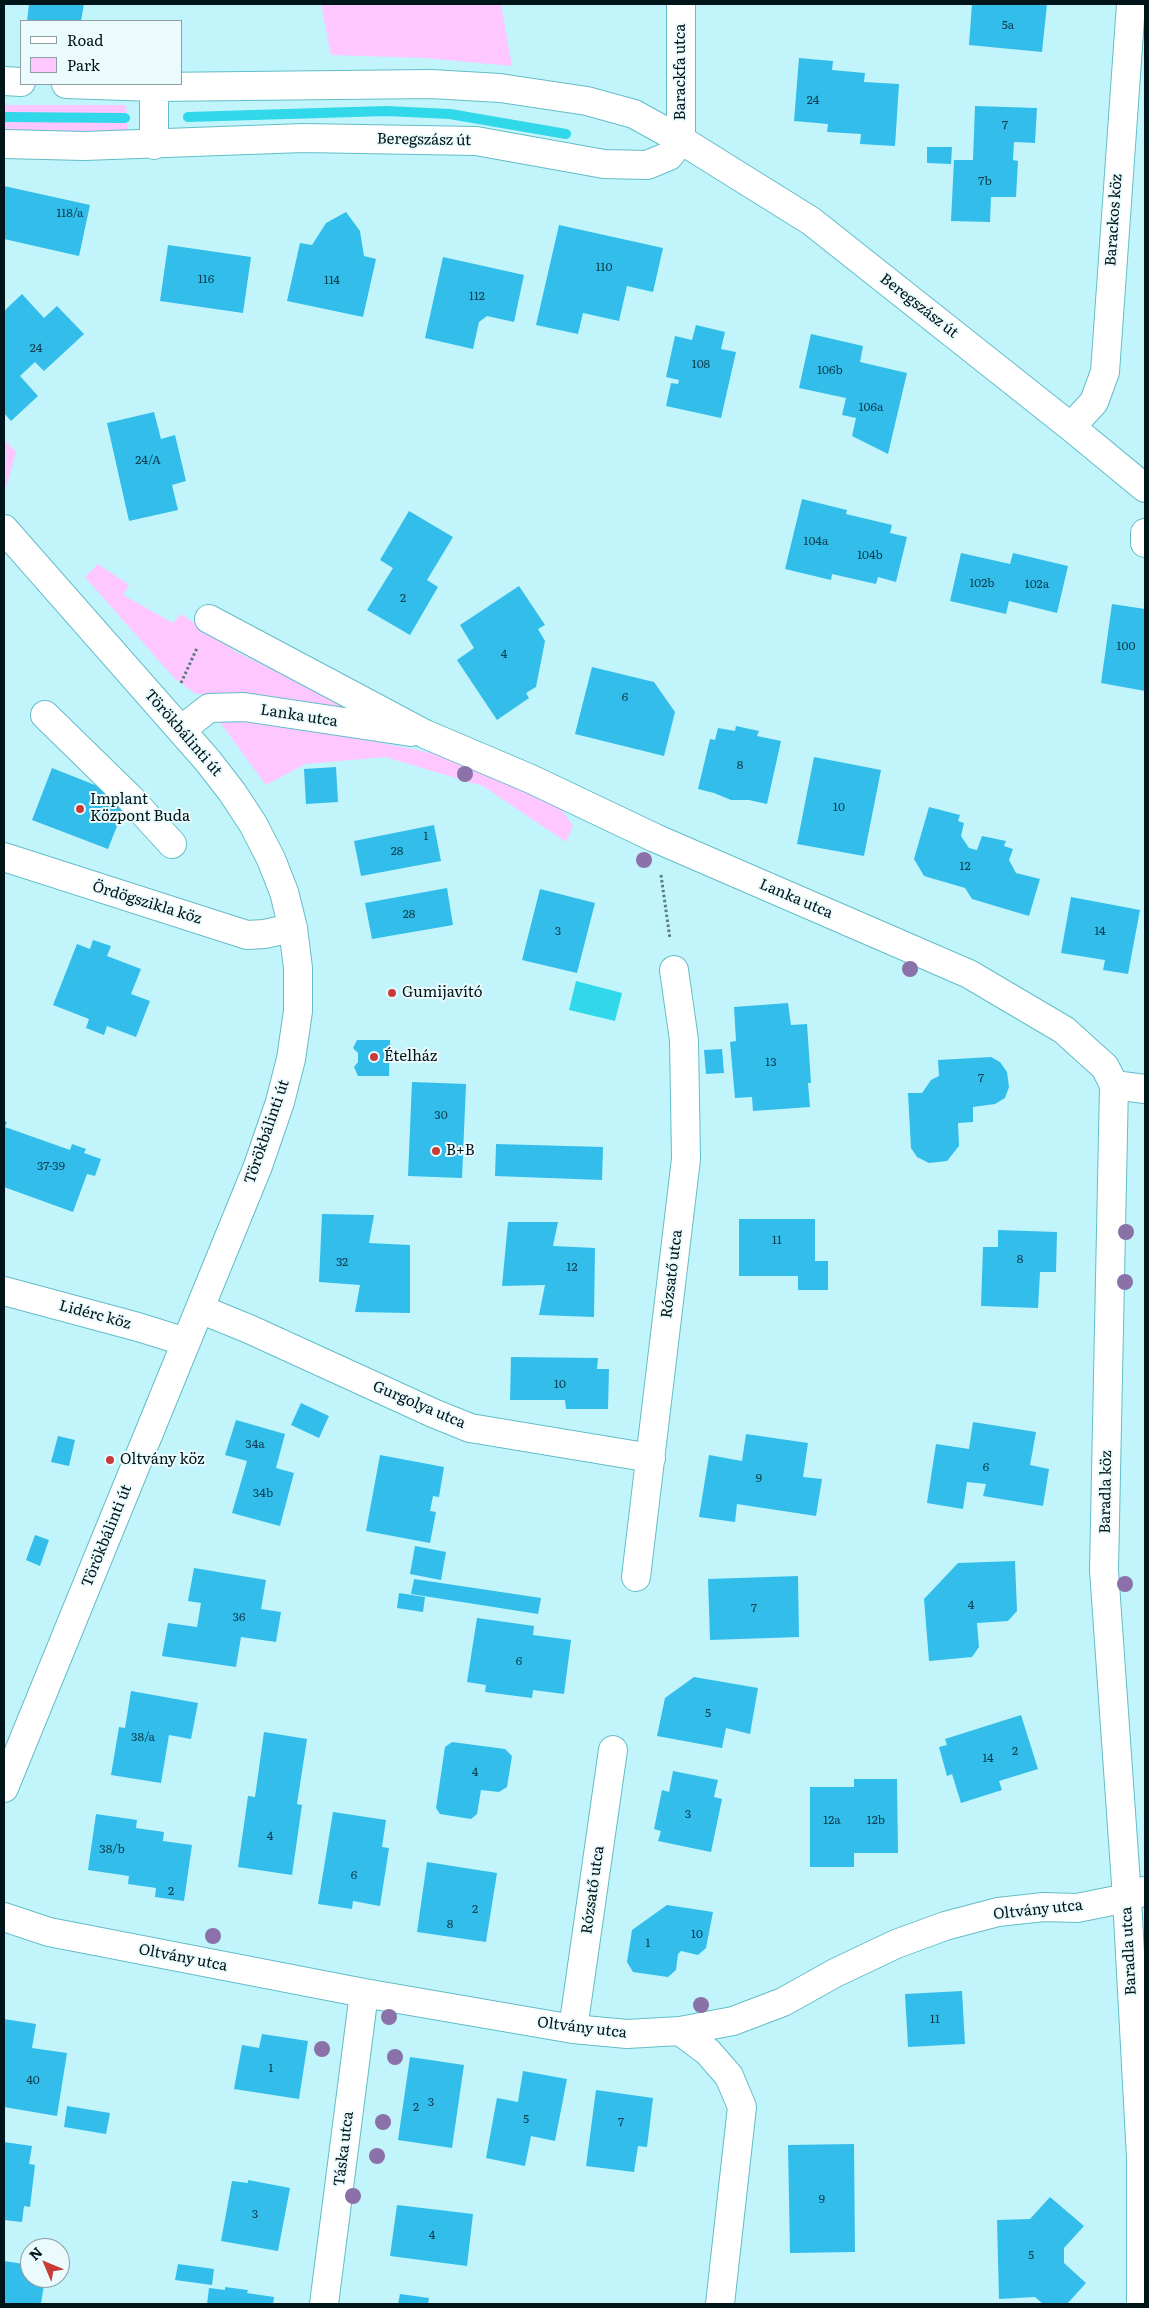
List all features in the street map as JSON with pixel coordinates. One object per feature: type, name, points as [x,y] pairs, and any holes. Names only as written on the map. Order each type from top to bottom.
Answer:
[{"type":"street","name":"Barackfa utca","points":[[681,4],[682,140]]},
{"type":"street","name":"Barackos köz","points":[[1071,427],[1094,402],[1105,372],[1118,164],[1131,4]]},
{"type":"street","points":[[4,81],[20,82]]},
{"type":"street","name":"Beregszász út","points":[[95,85],[154,87],[431,84],[500,88],[587,101],[634,114],[682,140],[811,221],[1145,488]]},
{"type":"street","points":[[154,87],[154,145]]},
{"type":"street","name":"Beregszász út","points":[[4,144],[154,145],[303,138],[476,141],[604,164],[648,165],[668,156],[682,140]]},
{"type":"street","name":"Törökbálinti út","points":[[4,529],[181,730],[220,777],[253,824],[271,859],[281,884],[293,928],[298,968],[298,1011],[290,1058],[280,1102],[258,1166],[4,1788]]},
{"type":"street","points":[[1145,533],[1145,544]]},
{"type":"street","name":"Lanka utca","points":[[209,619],[425,734],[506,767],[655,838],[968,974],[1064,1030],[1105,1067],[1114,1085]]},
{"type":"street","name":"Lanka utca","points":[[181,730],[209,708],[244,707],[382,730],[425,734]]},
{"type":"street","points":[[45,715],[130,798],[172,844]]},
{"type":"street","name":"Ördögszikla köz","points":[[4,857],[247,935],[264,934],[293,928]]},
{"type":"street","name":"Rózsatő utca","points":[[636,1577],[686,1159],[684,1040],[674,970]]},
{"type":"street","points":[[1114,1085],[1145,1088]]},
{"type":"street","name":"Baradla köz","points":[[1114,1085],[1104,1570],[1136,1894]]},
{"type":"street","name":"Lidérc köz","points":[[4,1291],[186,1342]]},
{"type":"street","name":"Gurgolya utca","points":[[200,1309],[470,1428],[651,1458]]},
{"type":"street","name":"Rózsatő utca","points":[[573,2029],[613,1750]]},
{"type":"street","name":"Oltvány utca","points":[[4,1917],[49,1932],[364,1993],[573,2029],[627,2034],[680,2031],[733,2021],[783,2002],[870,1956],[945,1926],[998,1912],[1044,1907],[1077,1908],[1136,1894]]},
{"type":"street","name":"Baradla utca","points":[[1136,1894],[1141,2158],[1141,2304]]},
{"type":"street","name":"Táska utca","points":[[324,2304],[364,1993]]},
{"type":"street","points":[[680,2031],[708,2052],[729,2076],[742,2107],[720,2304]]},
{"type":"path","points":[[176,689],[184,679],[209,619]]},
{"type":"path","points":[[655,838],[674,970]]},
{"type":"green space","points":[[321,4],[501,4],[512,66],[424,58],[331,55]]},
{"type":"green space","points":[[4,105],[126,105],[128,130],[124,137],[4,134]]},
{"type":"green space","points":[[4,439],[16,452],[6,488],[4,485]]},
{"type":"green space","points":[[98,564],[129,585],[123,595],[173,623],[181,614],[235,651],[366,717],[258,697],[196,694],[174,678],[85,577]]},
{"type":"green space","points":[[246,716],[467,760],[557,803],[573,826],[566,842],[483,786],[385,757],[305,764],[266,785],[219,721]]},
{"type":"water","points":[[576,981],[622,993],[615,1021],[569,1010]]},
{"type":"building","points":[[29,4],[84,4],[81,20],[27,20]]},
{"type":"building","points":[[972,4],[1047,4],[1042,52],[969,45]]},
{"type":"building","points":[[799,58],[833,61],[832,70],[865,73],[864,82],[899,84],[895,146],[860,144],[861,134],[827,132],[828,124],[794,121]]},
{"type":"building","points":[[975,106],[1037,108],[1035,143],[1014,142],[1013,160],[1018,161],[1016,197],[991,197],[990,222],[951,221],[954,160],[973,160]]},
{"type":"building","points":[[927,147],[952,147],[951,164],[927,163]]},
{"type":"building","points":[[4,186],[90,205],[79,256],[4,239]]},
{"type":"building","points":[[346,212],[360,231],[364,256],[376,259],[363,317],[287,301],[300,243],[312,245],[326,223]]},
{"type":"building","points":[[559,225],[663,248],[653,292],[627,286],[619,321],[583,313],[578,334],[536,325]]},
{"type":"building","points":[[168,245],[251,257],[243,313],[160,301]]},
{"type":"building","points":[[443,257],[524,275],[514,322],[487,316],[479,322],[473,349],[425,338]]},
{"type":"building","points":[[22,294],[44,318],[57,306],[84,334],[44,371],[35,362],[20,376],[38,396],[11,421],[4,413],[4,311]]},
{"type":"building","points":[[696,325],[725,332],[721,349],[736,352],[721,418],[666,406],[671,383],[678,384],[679,380],[666,377],[675,336],[692,340]]},
{"type":"building","points":[[811,334],[863,346],[860,362],[907,373],[888,454],[852,436],[856,418],[842,415],[846,398],[799,388]]},
{"type":"building","points":[[154,412],[161,439],[175,435],[186,481],[172,485],[178,510],[129,521],[107,423]]},
{"type":"building","points":[[802,499],[847,510],[846,514],[892,525],[890,533],[907,537],[896,582],[878,577],[876,584],[832,574],[831,580],[785,569]]},
{"type":"building","points":[[409,511],[453,537],[427,580],[438,587],[410,635],[367,610],[393,568],[380,560]]},
{"type":"building","points":[[961,553],[1010,564],[1013,553],[1068,566],[1057,613],[1009,601],[1006,614],[950,601]]},
{"type":"building","points":[[519,586],[545,625],[538,629],[545,641],[536,687],[526,693],[529,698],[497,720],[457,660],[474,648],[460,625]]},
{"type":"building","points":[[1112,604],[1145,609],[1145,691],[1101,683]]},
{"type":"building","points":[[592,667],[654,682],[675,712],[664,756],[575,734]]},
{"type":"building","points":[[736,726],[759,731],[757,736],[781,741],[767,804],[749,800],[731,800],[698,789],[710,739],[715,740],[718,728],[735,731]]},
{"type":"building","points":[[814,757],[881,770],[864,856],[797,844]]},
{"type":"building","points":[[336,767],[338,802],[306,804],[304,769]]},
{"type":"building","name":"Implant Központ Buda","points":[[52,768],[128,798],[108,849],[32,820]]},
{"type":"building","points":[[929,807],[960,815],[958,821],[964,823],[961,836],[969,848],[977,850],[982,836],[1006,841],[1004,846],[1013,849],[1009,860],[1016,873],[1040,879],[1029,916],[972,899],[965,888],[924,876],[914,859]]},
{"type":"building","points":[[434,825],[441,861],[361,876],[354,841]]},
{"type":"building","points":[[447,888],[453,925],[372,939],[365,903]]},
{"type":"building","points":[[540,889],[595,903],[577,973],[522,960]]},
{"type":"building","points":[[1071,897],[1140,910],[1128,974],[1103,970],[1105,960],[1061,953]]},
{"type":"building","points":[[93,940],[111,946],[107,956],[141,969],[131,994],[150,1001],[136,1037],[107,1026],[104,1035],[86,1028],[89,1019],[53,1005],[77,944],[90,949]]},
{"type":"building","points":[[788,1003],[791,1025],[807,1024],[811,1083],[808,1083],[810,1107],[753,1111],[752,1097],[735,1098],[730,1042],[736,1041],[734,1007]]},
{"type":"building","name":"Ételház","points":[[357,1040],[390,1040],[389,1076],[358,1076],[354,1067],[358,1062],[358,1053],[353,1048]]},
{"type":"building","points":[[722,1049],[724,1073],[706,1074],[704,1050]]},
{"type":"building","points":[[991,1057],[1000,1062],[1007,1072],[1009,1087],[1005,1098],[995,1104],[973,1107],[973,1122],[958,1123],[959,1146],[947,1161],[929,1163],[917,1157],[911,1148],[908,1093],[922,1093],[931,1080],[939,1076],[938,1060]]},
{"type":"building","name":"B+B","points":[[412,1082],[466,1084],[462,1178],[408,1176]]},
{"type":"building","points":[[4,1121],[7,1122],[5,1127],[70,1150],[72,1144],[86,1149],[84,1153],[101,1159],[95,1176],[87,1174],[73,1212],[4,1187]]},
{"type":"building","points":[[496,1144],[603,1147],[602,1180],[495,1176]]},
{"type":"building","points":[[322,1214],[374,1215],[369,1243],[410,1245],[410,1313],[355,1312],[360,1285],[319,1282]]},
{"type":"building","points":[[739,1219],[815,1219],[815,1261],[828,1261],[828,1290],[798,1290],[798,1276],[739,1276]]},
{"type":"building","points":[[508,1222],[558,1222],[553,1246],[595,1248],[594,1317],[539,1315],[545,1285],[502,1286]]},
{"type":"building","points":[[998,1230],[1057,1232],[1056,1272],[1040,1272],[1038,1308],[981,1306],[983,1247],[998,1247]]},
{"type":"building","points":[[511,1357],[598,1358],[597,1369],[609,1369],[608,1409],[566,1409],[565,1400],[510,1400]]},
{"type":"building","points":[[301,1403],[329,1416],[319,1438],[291,1425]]},
{"type":"building","points":[[236,1420],[285,1434],[276,1468],[294,1473],[280,1526],[232,1513],[247,1461],[225,1455]]},
{"type":"building","points":[[973,1422],[1036,1432],[1030,1465],[1049,1469],[1043,1506],[983,1496],[986,1484],[967,1482],[963,1509],[927,1503],[936,1444],[969,1449]]},
{"type":"building","points":[[746,1434],[808,1443],[803,1477],[822,1479],[816,1516],[737,1504],[735,1522],[699,1517],[709,1455],[742,1461]]},
{"type":"building","points":[[58,1436],[75,1440],[69,1466],[51,1462]]},
{"type":"building","points":[[380,1455],[444,1467],[439,1497],[433,1496],[430,1511],[436,1512],[430,1543],[366,1531]]},
{"type":"building","points":[[35,1535],[49,1540],[40,1566],[26,1560]]},
{"type":"building","points":[[415,1546],[446,1552],[441,1580],[410,1574]]},
{"type":"building","points":[[1015,1561],[1017,1611],[1008,1621],[977,1623],[979,1647],[972,1657],[929,1661],[924,1599],[958,1563]]},
{"type":"building","points":[[194,1568],[266,1580],[261,1609],[281,1612],[276,1642],[241,1637],[236,1667],[162,1656],[168,1623],[197,1627],[201,1603],[188,1601]]},
{"type":"building","points":[[798,1576],[799,1637],[710,1640],[708,1579]]},
{"type":"building","points":[[414,1579],[541,1598],[538,1614],[411,1594]]},
{"type":"building","points":[[399,1593],[425,1597],[423,1612],[397,1608]]},
{"type":"building","points":[[477,1618],[534,1626],[533,1635],[571,1640],[564,1694],[533,1690],[532,1698],[485,1692],[486,1685],[467,1682]]},
{"type":"building","points":[[694,1677],[758,1688],[750,1734],[726,1728],[722,1748],[657,1736],[665,1698]]},
{"type":"building","points":[[131,1691],[198,1703],[191,1739],[169,1735],[161,1783],[111,1775],[119,1727],[125,1728]]},
{"type":"building","points":[[1021,1715],[1038,1769],[999,1781],[1002,1790],[961,1803],[952,1774],[947,1776],[939,1747],[947,1745],[945,1739]]},
{"type":"building","points":[[264,1732],[307,1739],[297,1804],[302,1805],[292,1875],[238,1867],[248,1796],[255,1797]]},
{"type":"building","points":[[452,1742],[505,1749],[512,1756],[507,1787],[499,1792],[481,1790],[477,1814],[471,1819],[440,1814],[436,1808],[445,1747]]},
{"type":"building","points":[[673,1771],[718,1780],[714,1797],[722,1799],[711,1852],[658,1841],[661,1831],[654,1829],[662,1790],[669,1792]]},
{"type":"building","points":[[854,1779],[897,1779],[898,1853],[854,1853],[854,1867],[810,1867],[810,1787],[854,1787]]},
{"type":"building","points":[[333,1812],[386,1820],[382,1847],[389,1848],[380,1906],[353,1901],[352,1909],[318,1904]]},
{"type":"building","points":[[96,1814],[137,1820],[136,1828],[164,1832],[163,1841],[192,1845],[184,1901],[155,1897],[156,1888],[128,1884],[129,1876],[88,1870]]},
{"type":"building","points":[[427,1862],[497,1873],[486,1942],[417,1932]]},
{"type":"building","points":[[667,1905],[713,1912],[706,1948],[698,1955],[681,1951],[678,1954],[676,1970],[668,1977],[633,1972],[627,1962],[632,1930]]},
{"type":"building","points":[[962,1991],[965,2044],[908,2047],[905,1994]]},
{"type":"building","points":[[4,2019],[36,2024],[32,2048],[67,2053],[57,2116],[4,2107]]},
{"type":"building","points":[[262,2034],[308,2041],[299,2099],[234,2089],[242,2045],[259,2048]]},
{"type":"building","points":[[410,2057],[464,2065],[452,2148],[398,2140]]},
{"type":"building","points":[[523,2071],[567,2079],[555,2141],[531,2136],[525,2166],[486,2158],[497,2098],[518,2102]]},
{"type":"building","points":[[596,2090],[653,2098],[647,2147],[638,2146],[634,2172],[586,2166]]},
{"type":"building","points":[[67,2106],[110,2113],[106,2134],[64,2127]]},
{"type":"building","points":[[4,2142],[32,2146],[29,2164],[35,2165],[30,2207],[24,2206],[22,2222],[4,2220]]},
{"type":"building","points":[[854,2144],[855,2252],[790,2253],[788,2145]]},
{"type":"building","points":[[248,2180],[290,2188],[278,2251],[221,2241],[232,2181],[248,2183]]},
{"type":"building","points":[[1050,2197],[1084,2226],[1064,2248],[1064,2263],[1086,2283],[1067,2304],[1043,2304],[1035,2297],[999,2299],[997,2220],[1030,2219]]},
{"type":"building","points":[[397,2205],[473,2214],[467,2266],[390,2256]]},
{"type":"building","points":[[4,2261],[20,2263],[20,2288],[43,2288],[41,2304],[4,2304]]},
{"type":"building","points":[[178,2264],[214,2269],[212,2285],[175,2280]]},
{"type":"building","points":[[225,2287],[248,2290],[247,2293],[274,2297],[273,2304],[207,2304],[209,2288],[225,2290]]},
{"type":"building","points":[[400,2294],[429,2298],[428,2304],[398,2304]]},
{"type":"waterway","points":[[188,117],[386,111],[450,114],[566,134]]},
{"type":"waterway","points":[[4,117],[125,118]]},
{"type":"place","name":"Implant Központ Buda","points":[[80,809]]},
{"type":"place","name":"Gumijavító","points":[[392,993]]},
{"type":"place","name":"Ételház","points":[[374,1057]]},
{"type":"place","name":"B+B","points":[[436,1151]]},
{"type":"place","name":"Oltvány köz","points":[[110,1460]]}]
